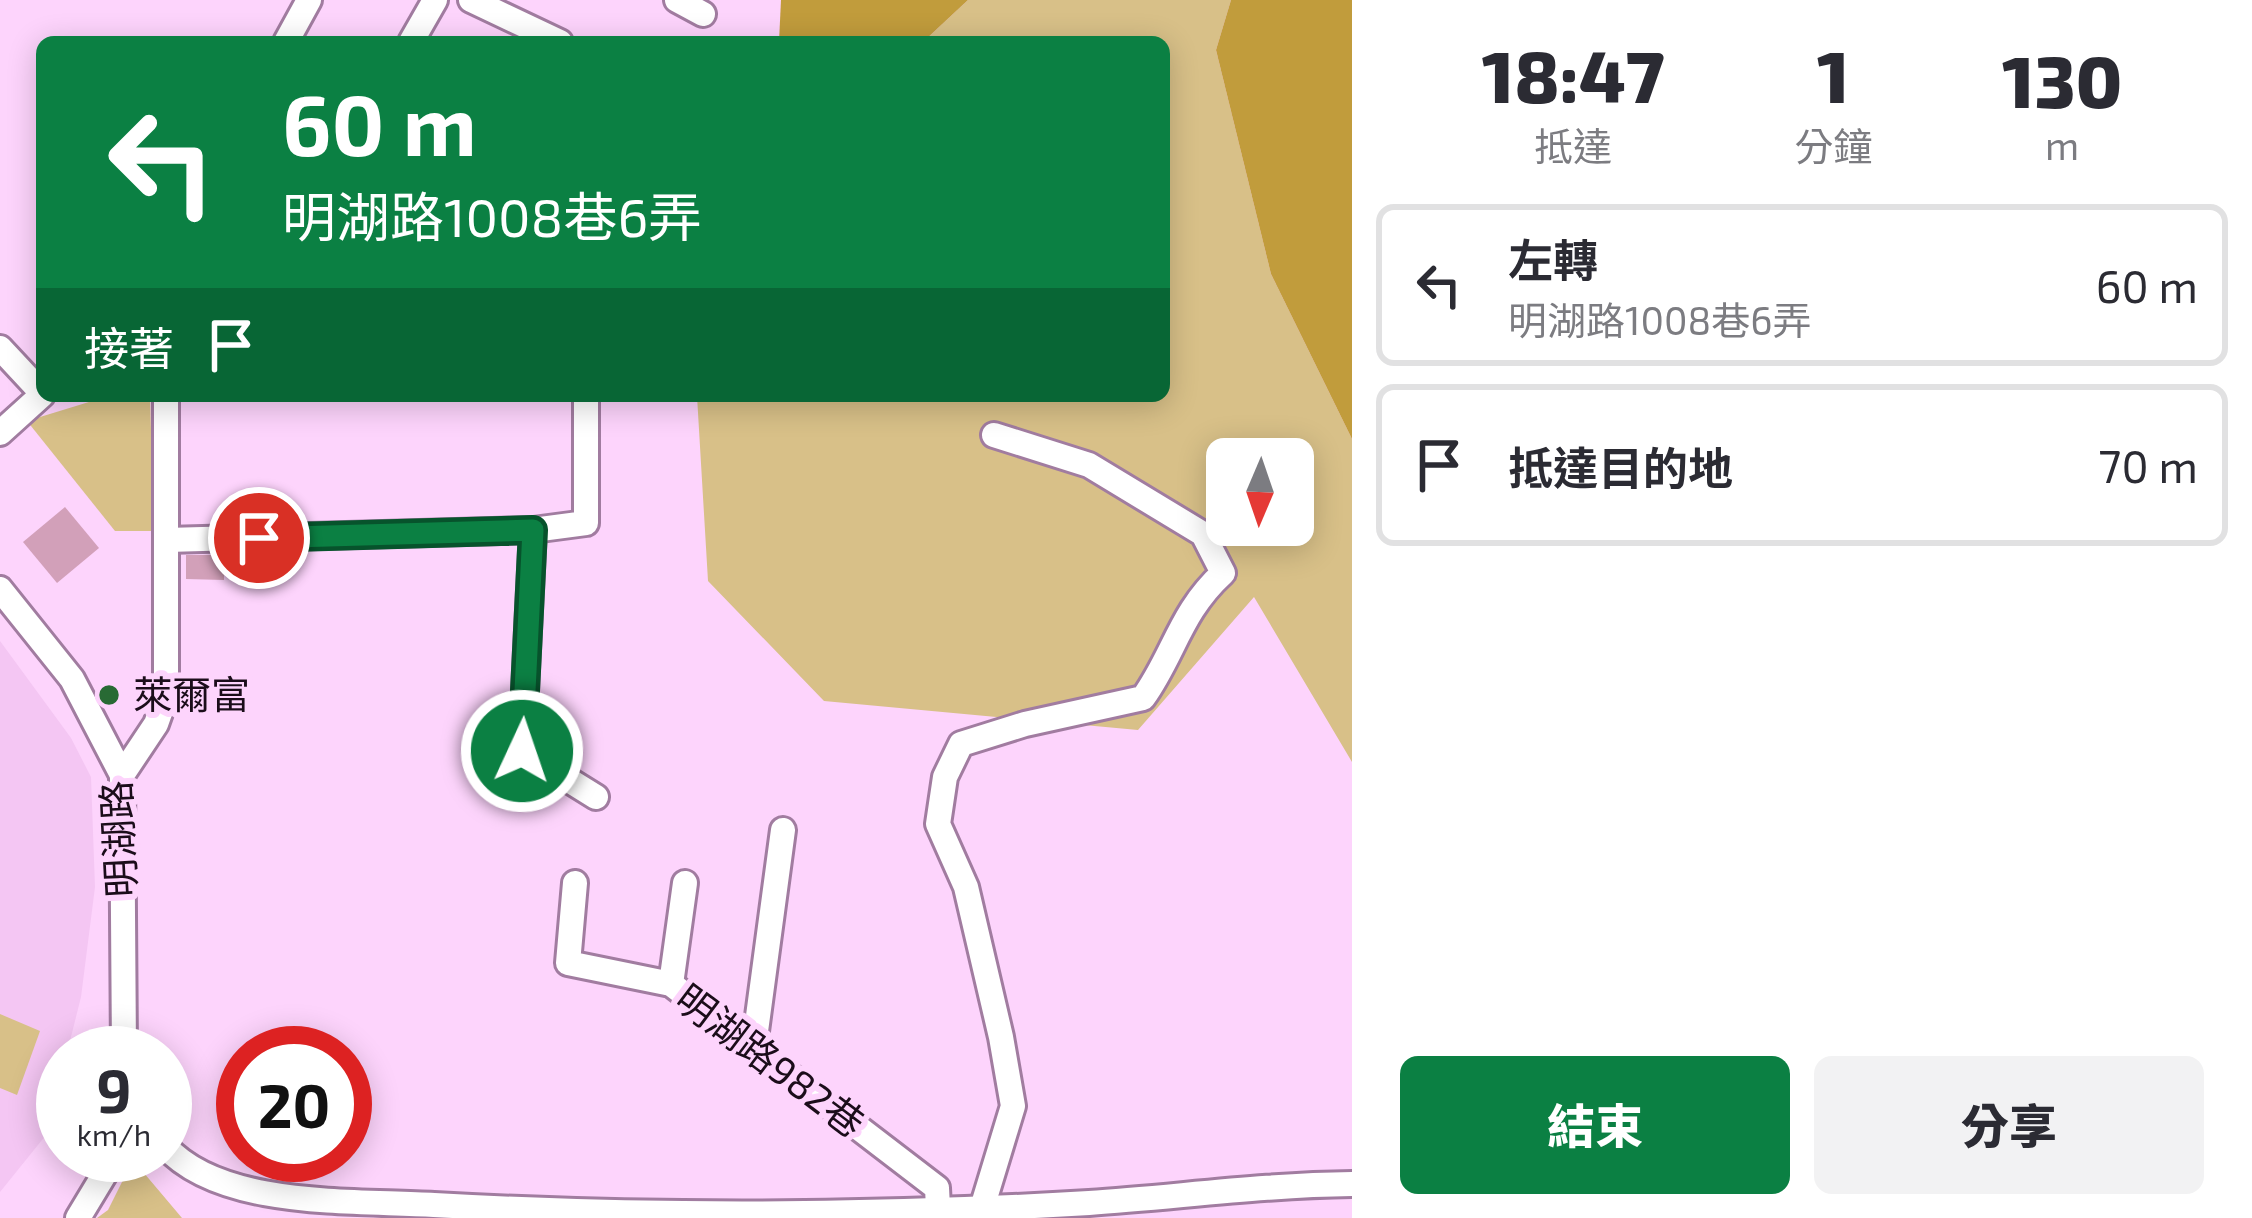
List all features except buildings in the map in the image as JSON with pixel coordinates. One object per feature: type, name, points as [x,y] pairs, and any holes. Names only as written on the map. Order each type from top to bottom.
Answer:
[{"type":"street","points":[[414,36],[435,0]]},
{"type":"street","points":[[471,0],[547,36]]},
{"type":"street","points":[[677,0],[703,14]]},
{"type":"street","points":[[288,36],[298,4]]},
{"type":"street","points":[[0,348],[36,387]]},
{"type":"street","points":[[0,433],[36,400]]},
{"type":"street","points":[[122,775],[156,724],[166,696],[166,402]]},
{"type":"street","points":[[167,540],[533,530],[586,523],[586,402]]},
{"type":"street","points":[[982,1208],[1013,1106],[966,887],[938,824],[945,777],[961,744],[1025,724],[1143,698],[1158,677],[1173,638],[1208,586],[1223,573],[1203,534],[1089,465],[994,435]]},
{"type":"street","points":[[533,530],[522,751],[596,797]]},
{"type":"street","name":"明湖路","points":[[0,589],[73,679],[122,775],[124,1026]]},
{"type":"street","points":[[754,1046],[783,830]]},
{"type":"street","name":"明湖路982巷","points":[[575,883],[568,963],[670,984],[938,1188],[938,1208]]},
{"type":"street","points":[[670,984],[686,883]]},
{"type":"street","points":[[192,1164],[220,1183],[278,1195],[694,1214],[982,1208],[1352,1184]]},
{"type":"street","points":[[78,1218],[100,1182]]},
{"type":"shaded area","points":[[781,0],[968,0],[929,36],[779,36]]},
{"type":"shaded area","points":[[968,0],[1231,0],[1216,50],[1271,274],[1352,439],[1352,762],[1254,597],[1138,730],[824,701],[708,581],[697,402],[1170,402],[1170,36],[929,36]]},
{"type":"shaded area","points":[[1231,0],[1352,0],[1352,439],[1271,274],[1216,50]]},
{"type":"shaded area","points":[[89,402],[150,402],[154,531],[115,531],[27,421]]},
{"type":"shaded area","points":[[0,641],[71,738],[91,777],[95,887],[74,1026],[36,1026],[36,1147],[0,1192]]},
{"type":"shaded area","points":[[0,1014],[36,1029],[36,1042],[17,1095],[0,1088]]},
{"type":"shaded area","points":[[122,1182],[152,1182],[182,1218],[97,1218],[108,1210]]},
{"type":"place","name":"萊爾富","points":[[109,695]]},
{"type":"route","points":[[259,538],[533,530],[522,751]]}]
